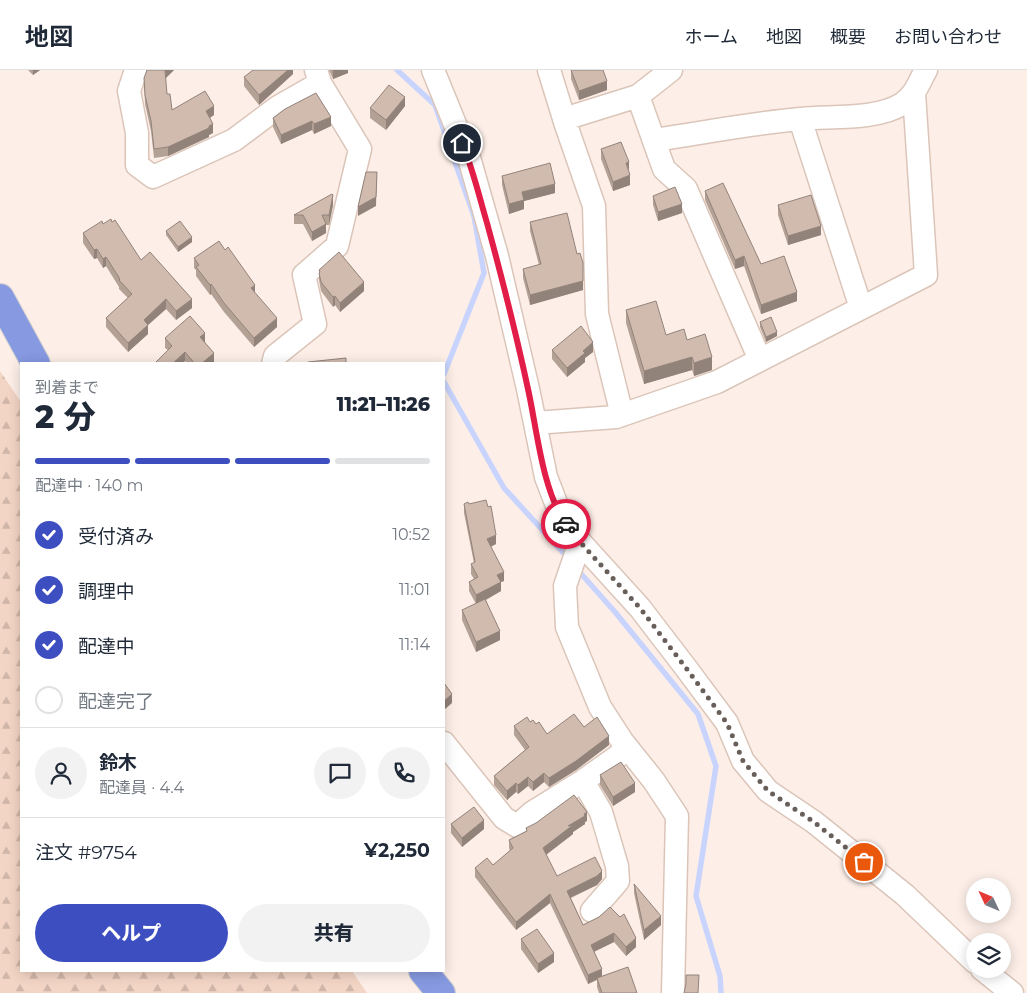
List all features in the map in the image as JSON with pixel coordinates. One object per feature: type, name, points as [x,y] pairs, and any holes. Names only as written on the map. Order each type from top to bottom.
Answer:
[{"type":"highway","points":[[0,298],[35,362]]},
{"type":"highway","points":[[424,972],[441,993]]},
{"type":"street","points":[[136,70],[129,91],[137,133],[137,165],[153,178],[234,140],[318,76],[360,150],[337,246],[304,275],[315,324],[275,356],[274,362]]},
{"type":"street","points":[[433,70],[470,161],[496,256],[546,477],[561,516],[578,547],[640,608],[727,723],[743,761],[768,791],[814,822],[905,895],[966,953]]},
{"type":"street","points":[[549,70],[594,206],[597,314],[622,416]]},
{"type":"street","points":[[564,119],[638,96],[671,70]]},
{"type":"street","points":[[654,140],[800,119],[871,114],[903,103],[914,93],[926,70]]},
{"type":"street","points":[[535,423],[616,418],[717,382],[926,275],[914,93]]},
{"type":"street","points":[[638,96],[664,168],[686,188],[760,360]]},
{"type":"street","points":[[800,119],[860,308]]},
{"type":"street","points":[[578,547],[564,586],[567,627],[600,707],[677,816],[674,993]]},
{"type":"street","points":[[445,744],[504,818],[517,826],[533,812],[583,781],[628,749]]},
{"type":"street","points":[[583,781],[601,812],[617,866],[618,881],[592,911]]},
{"type":"street","points":[[993,978],[1012,993]]},
{"type":"green space","points":[[0,371],[20,401],[20,972],[353,972],[367,993],[0,993]]},
{"type":"building","points":[[147,70],[165,70],[167,94],[170,94],[172,110],[205,91],[214,106],[206,111],[213,124],[209,128],[168,147],[154,149],[151,121],[145,95],[144,78]]},
{"type":"building","points":[[253,70],[288,70],[259,95],[244,77]]},
{"type":"building","points":[[571,70],[603,70],[607,81],[579,91]]},
{"type":"building","points":[[389,85],[405,97],[386,120],[370,108]]},
{"type":"building","points":[[316,93],[331,117],[314,124],[312,121],[281,135],[273,118],[285,109]]},
{"type":"building","points":[[621,142],[629,162],[626,163],[630,175],[613,182],[601,149]]},
{"type":"building","points":[[550,163],[555,184],[522,192],[524,200],[509,204],[502,176]]},
{"type":"building","points":[[366,172],[377,172],[376,197],[358,207]]},
{"type":"building","points":[[723,183],[761,264],[784,256],[797,292],[761,305],[744,256],[735,260],[705,191]]},
{"type":"building","points":[[675,187],[682,204],[658,212],[653,196]]},
{"type":"building","points":[[332,194],[329,215],[322,215],[326,224],[312,232],[303,215],[294,215]]},
{"type":"building","points":[[811,195],[821,226],[788,236],[778,205]]},
{"type":"building","points":[[567,213],[577,254],[580,253],[583,263],[583,281],[530,295],[523,269],[541,264],[530,222]]},
{"type":"building","points":[[111,219],[112,222],[115,220],[141,260],[150,252],[192,299],[176,311],[166,299],[144,320],[148,325],[128,343],[106,318],[132,294],[119,280],[106,257],[103,259],[97,249],[94,250],[83,233],[102,221],[103,224]]},
{"type":"building","points":[[180,221],[192,237],[178,247],[166,231]]},
{"type":"building","points":[[219,241],[225,250],[228,247],[255,285],[251,288],[277,318],[254,338],[196,267],[199,265],[194,258]]},
{"type":"building","points":[[339,252],[364,282],[340,303],[321,282],[319,273],[319,270]]},
{"type":"building","points":[[656,301],[666,335],[684,329],[687,340],[705,334],[712,357],[694,363],[692,357],[644,371],[626,310]]},
{"type":"building","points":[[190,316],[205,333],[200,337],[214,353],[203,362],[193,362],[185,352],[174,362],[156,362],[172,346],[165,338]]},
{"type":"building","points":[[771,317],[777,332],[766,337],[760,322]]},
{"type":"building","points":[[581,326],[593,342],[583,351],[585,353],[567,368],[552,350]]},
{"type":"building","points":[[346,358],[346,362],[308,362]]},
{"type":"building","points":[[486,500],[488,507],[491,506],[496,535],[487,539],[504,572],[497,575],[501,582],[476,595],[469,582],[478,577],[471,564],[475,562],[464,504]]},
{"type":"building","points":[[485,599],[500,631],[476,642],[462,610]]},
{"type":"building","points":[[445,684],[452,694],[445,700]]},
{"type":"building","points":[[574,714],[584,727],[597,717],[609,736],[576,761],[549,778],[544,773],[533,782],[528,777],[518,785],[516,783],[507,791],[494,776],[529,747],[514,726],[527,717],[530,722],[533,720],[536,724],[539,722],[547,734]]},
{"type":"building","points":[[621,762],[635,783],[613,797],[600,775]]},
{"type":"building","points":[[574,795],[587,812],[584,814],[585,816],[568,826],[573,825],[543,848],[557,876],[595,857],[602,871],[597,876],[567,891],[583,925],[599,917],[610,907],[620,917],[624,914],[636,938],[626,947],[614,933],[591,945],[602,969],[588,975],[550,894],[516,922],[475,868],[487,858],[493,865],[513,848],[509,840],[527,831],[526,828],[536,823]]},
{"type":"building","points":[[474,807],[484,820],[462,838],[451,824]]},
{"type":"building","points":[[634,884],[661,916],[644,930]]},
{"type":"building","points":[[537,929],[554,953],[538,964],[521,939]]},
{"type":"building","points":[[628,967],[637,993],[602,993],[597,978]]},
{"type":"building","points":[[686,975],[699,975],[698,993],[684,993]]},
{"type":"waterway","points":[[397,70],[435,105],[474,216],[484,273],[445,371]]},
{"type":"waterway","points":[[445,384],[504,488],[569,559]]},
{"type":"waterway","points":[[576,568],[615,612],[698,714],[716,766],[696,896],[720,976],[721,993]]},
{"type":"way so far","points":[[566,524],[640,608],[686,668],[727,723],[743,761],[768,791],[814,822],[864,862]]},
{"type":"route","points":[[462,143],[470,161],[496,256],[528,389],[546,477],[566,524]]}]
